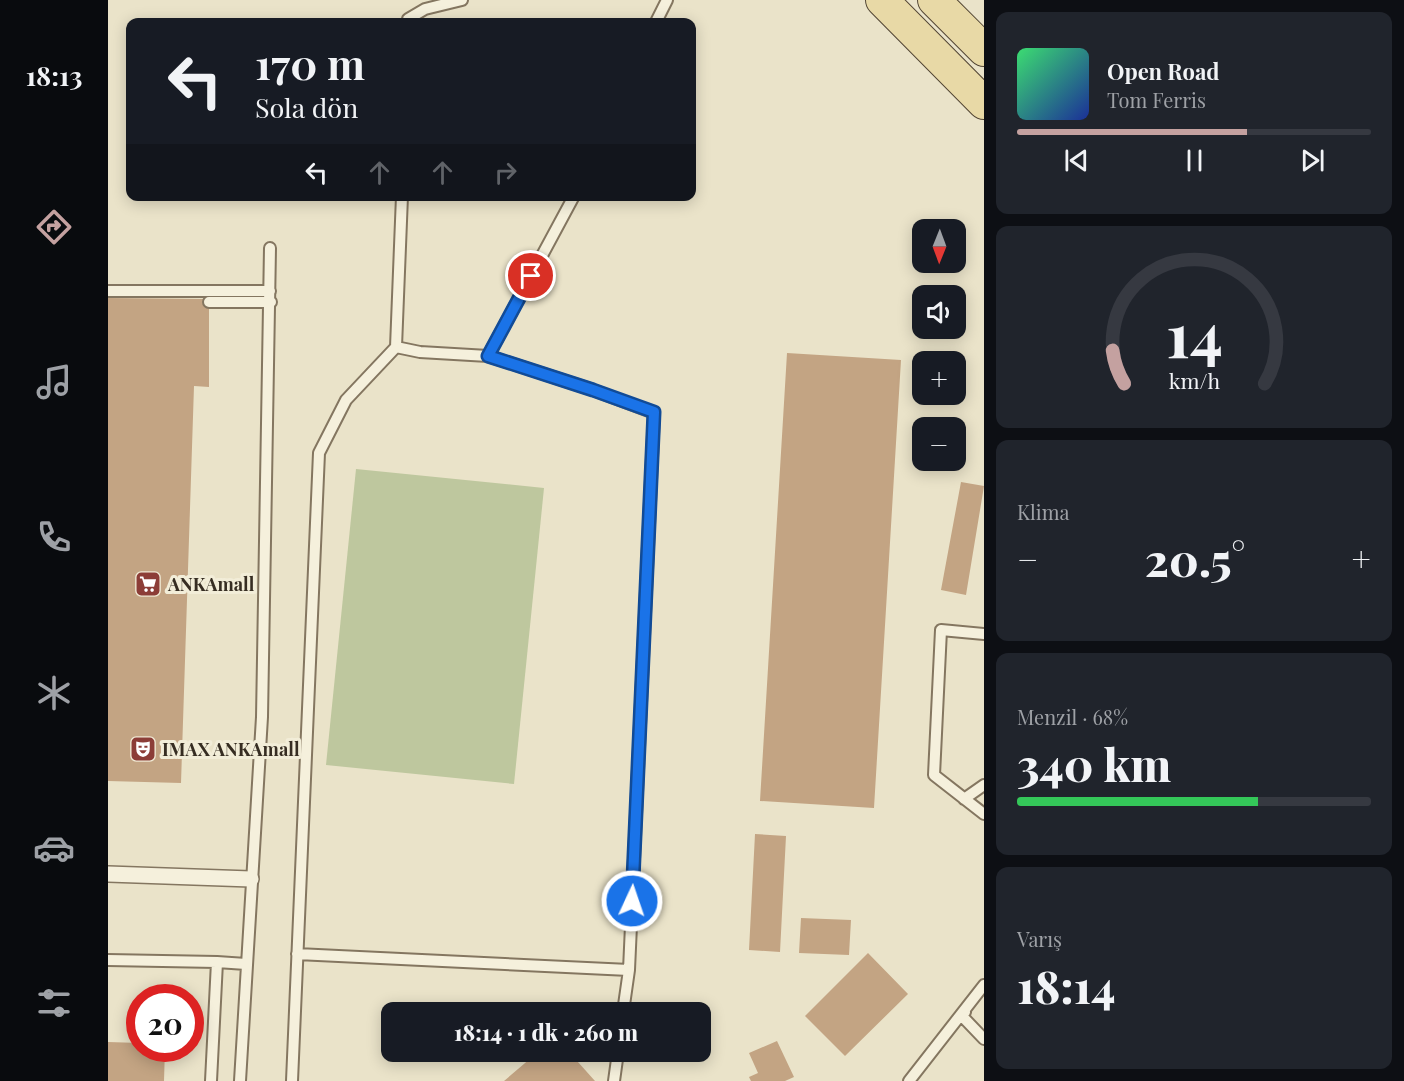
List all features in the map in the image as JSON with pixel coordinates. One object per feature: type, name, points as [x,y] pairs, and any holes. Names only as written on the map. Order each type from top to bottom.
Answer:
[{"type":"main road","points":[[882,0],[984,103]]},
{"type":"main road","points":[[934,0],[984,50]]},
{"type":"street","points":[[108,874],[251,879]]},
{"type":"lane","points":[[410,18],[425,9],[462,0]]},
{"type":"lane","points":[[658,18],[667,0]]},
{"type":"lane","points":[[292,1081],[319,453],[346,400],[396,347],[402,201]]},
{"type":"lane","points":[[488,356],[571,201]]},
{"type":"lane","points":[[240,1081],[262,717],[271,302],[270,248]]},
{"type":"lane","points":[[108,291],[270,291]]},
{"type":"lane","points":[[209,302],[271,302]]},
{"type":"lane","points":[[396,347],[420,352],[488,356],[654,412],[629,970],[624,1002]]},
{"type":"lane","points":[[984,634],[941,630],[934,775],[984,814]]},
{"type":"lane","points":[[964,799],[984,785]]},
{"type":"lane","points":[[297,954],[629,970]]},
{"type":"lane","points":[[108,960],[246,964]]},
{"type":"lane","points":[[211,1081],[217,962]]},
{"type":"lane","points":[[925,1081],[913,1077],[984,985]]},
{"type":"lane","points":[[961,1016],[984,996]]},
{"type":"lane","points":[[961,1016],[984,1039]]},
{"type":"lane","points":[[614,1081],[617,1062]]},
{"type":"green space","points":[[356,469],[544,488],[514,784],[326,765]]},
{"type":"building","name":"ANKAmall","points":[[108,298],[209,299],[209,387],[194,386],[181,783],[108,781]]},
{"type":"building","points":[[787,353],[901,360],[874,808],[760,801]]},
{"type":"building","points":[[961,482],[984,486],[966,595],[941,590]]},
{"type":"building","points":[[755,834],[786,836],[780,952],[749,950]]},
{"type":"building","points":[[801,918],[851,920],[849,955],[799,953]]},
{"type":"building","points":[[868,953],[908,994],[845,1056],[805,1016]]},
{"type":"building","points":[[777,1041],[794,1077],[785,1081],[751,1081],[749,1077],[758,1073],[749,1053]]},
{"type":"building","points":[[108,1042],[126,1043],[126,1062],[165,1062],[164,1081],[108,1081]]},
{"type":"building","points":[[526,1062],[578,1062],[595,1081],[504,1081]]},
{"type":"place","name":"ANKAmall","points":[[148,584]]},
{"type":"place","name":"IMAX ANKAmall","points":[[143,749]]},
{"type":"route","points":[[531,276],[488,356],[654,412],[632,901]]}]
